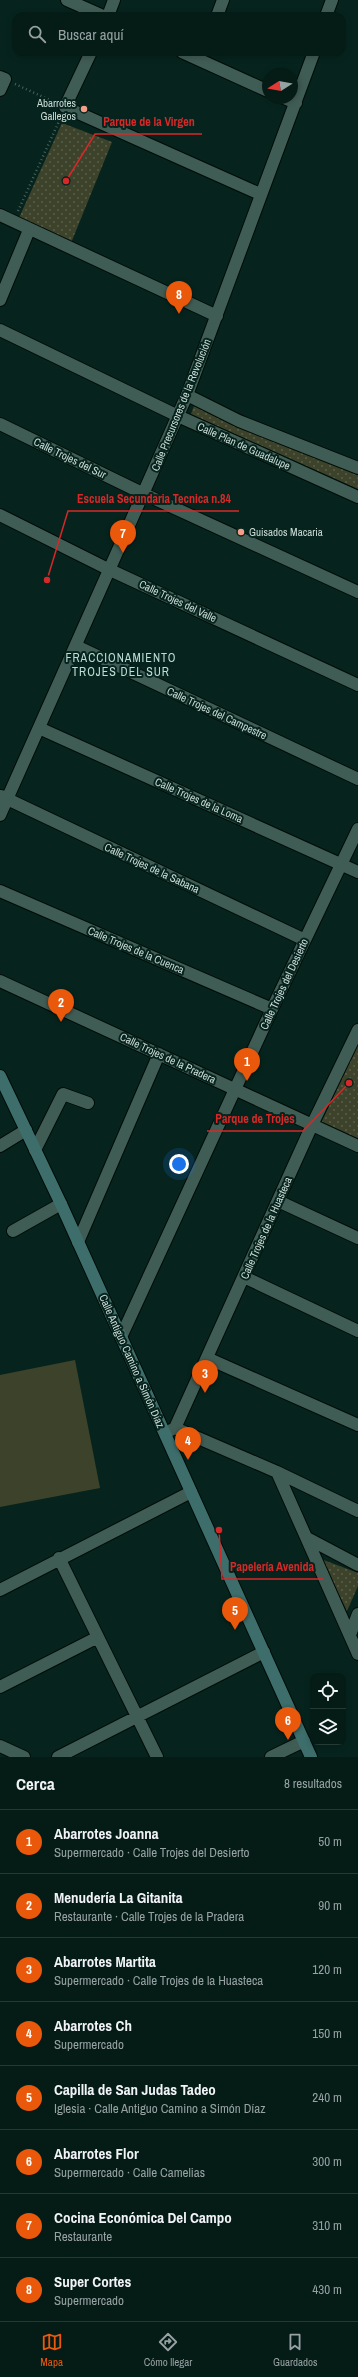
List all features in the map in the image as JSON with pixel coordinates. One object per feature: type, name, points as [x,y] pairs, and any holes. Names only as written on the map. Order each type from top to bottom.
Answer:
[{"type":"main road","name":"Calle Antiguo Camino a Simón Díaz","points":[[0,1076],[61,1204],[121,1337],[170,1431],[191,1492],[311,1757]]},
{"type":"street","points":[[67,0],[94,12]]},
{"type":"street","points":[[110,12],[114,0]]},
{"type":"street","points":[[219,12],[223,0]]},
{"type":"street","points":[[328,12],[332,0]]},
{"type":"street","points":[[89,56],[65,107],[260,194]]},
{"type":"street","name":"Calle Precursores de la Revolución","points":[[298,97],[313,56]]},
{"type":"street","points":[[204,57],[262,88]]},
{"type":"street","name":"Calle Precursores de la Revolución","points":[[0,815],[4,797],[39,728],[188,395],[260,194],[296,104]]},
{"type":"street","points":[[0,215],[29,230],[216,316]]},
{"type":"street","points":[[0,300],[29,230]]},
{"type":"street","name":"Calle Plan de Guadalupe","points":[[0,330],[178,416],[358,497]]},
{"type":"street","points":[[188,395],[239,421],[358,468]]},
{"type":"street","name":"Calle Trojes del Sur","points":[[0,424],[144,494],[358,592]]},
{"type":"street","name":"Calle Trojes del Valle","points":[[0,515],[110,570],[358,685]]},
{"type":"street","name":"Calle Trojes del Campestre","points":[[76,646],[358,780]]},
{"type":"street","name":"Calle Trojes de la Loma","points":[[39,728],[358,872]]},
{"type":"street","name":"Calle Trojes de la Sabana","points":[[4,797],[305,940]]},
{"type":"street","name":"Calle Trojes del Desierto","points":[[121,1337],[272,1009],[358,829]]},
{"type":"street","name":"Calle Trojes de la Cuenca","points":[[0,891],[272,1009]]},
{"type":"street","name":"Calle Trojes de la Pradera","points":[[0,982],[358,1146]]},
{"type":"street","name":"Calle Trojes de la Huasteca","points":[[170,1431],[207,1358],[312,1125],[358,1030]]},
{"type":"street","points":[[78,1242],[159,1054]]},
{"type":"street","points":[[35,1150],[63,1094],[88,1103]]},
{"type":"street","points":[[0,1146],[26,1130]]},
{"type":"street","points":[[278,1201],[358,1238]]},
{"type":"street","points":[[13,1231],[61,1204]]},
{"type":"street","points":[[244,1277],[358,1331]]},
{"type":"street","points":[[207,1358],[358,1425]]},
{"type":"street","points":[[170,1431],[278,1472],[358,1510]]},
{"type":"street","points":[[278,1472],[358,1654]]},
{"type":"street","points":[[0,1590],[59,1558],[191,1492]]},
{"type":"street","points":[[307,1538],[358,1565]]},
{"type":"street","points":[[59,1558],[157,1757]]},
{"type":"street","points":[[350,1635],[358,1614]]},
{"type":"street","points":[[0,1687],[98,1637]]},
{"type":"street","points":[[58,1757],[264,1652]]},
{"type":"street","points":[[271,1757],[304,1741]]},
{"type":"street","points":[[0,1746],[24,1757]]},
{"type":"path","points":[[2,82],[65,107],[13,222]]},
{"type":"green space","points":[[62,123],[112,142],[71,243],[18,220]]},
{"type":"green space","points":[[194,406],[358,470],[358,489],[191,414]]},
{"type":"green space","points":[[358,1044],[358,1140],[321,1123]]},
{"type":"green space","points":[[75,1360],[100,1488],[0,1507],[0,1375]]},
{"type":"green space","points":[[321,1559],[358,1573],[358,1586],[347,1611]]},
{"type":"place","name":"Abarrotes Gallegos","points":[[84,109]]},
{"type":"place","name":"Parque de la Virgen","points":[[66,181]]},
{"type":"place","name":"Super Cortes","points":[[179,314]]},
{"type":"place","name":"Guisados Macaria","points":[[241,532]]},
{"type":"place","name":"Cocina Económica Del Campo","points":[[123,553]]},
{"type":"place","name":"Escuela Secundaria Tecnica n.84","points":[[47,580]]},
{"type":"place","name":"Menudería La Gitanita","points":[[61,1022]]},
{"type":"place","name":"Abarrotes Joanna","points":[[247,1081]]},
{"type":"place","name":"Parque de Trojes","points":[[349,1083]]},
{"type":"place","name":"Abarrotes Martita","points":[[205,1393]]},
{"type":"place","name":"Abarrotes Ch","points":[[188,1460]]},
{"type":"place","name":"Papelería Avenida","points":[[219,1530]]},
{"type":"place","name":"Capilla de San Judas Tadeo","points":[[235,1630]]},
{"type":"place","name":"Abarrotes Flor","points":[[288,1740]]},
{"type":"district","name":"FRACCIONAMIENTO TROJES DEL SUR","points":[[121,665]]}]
